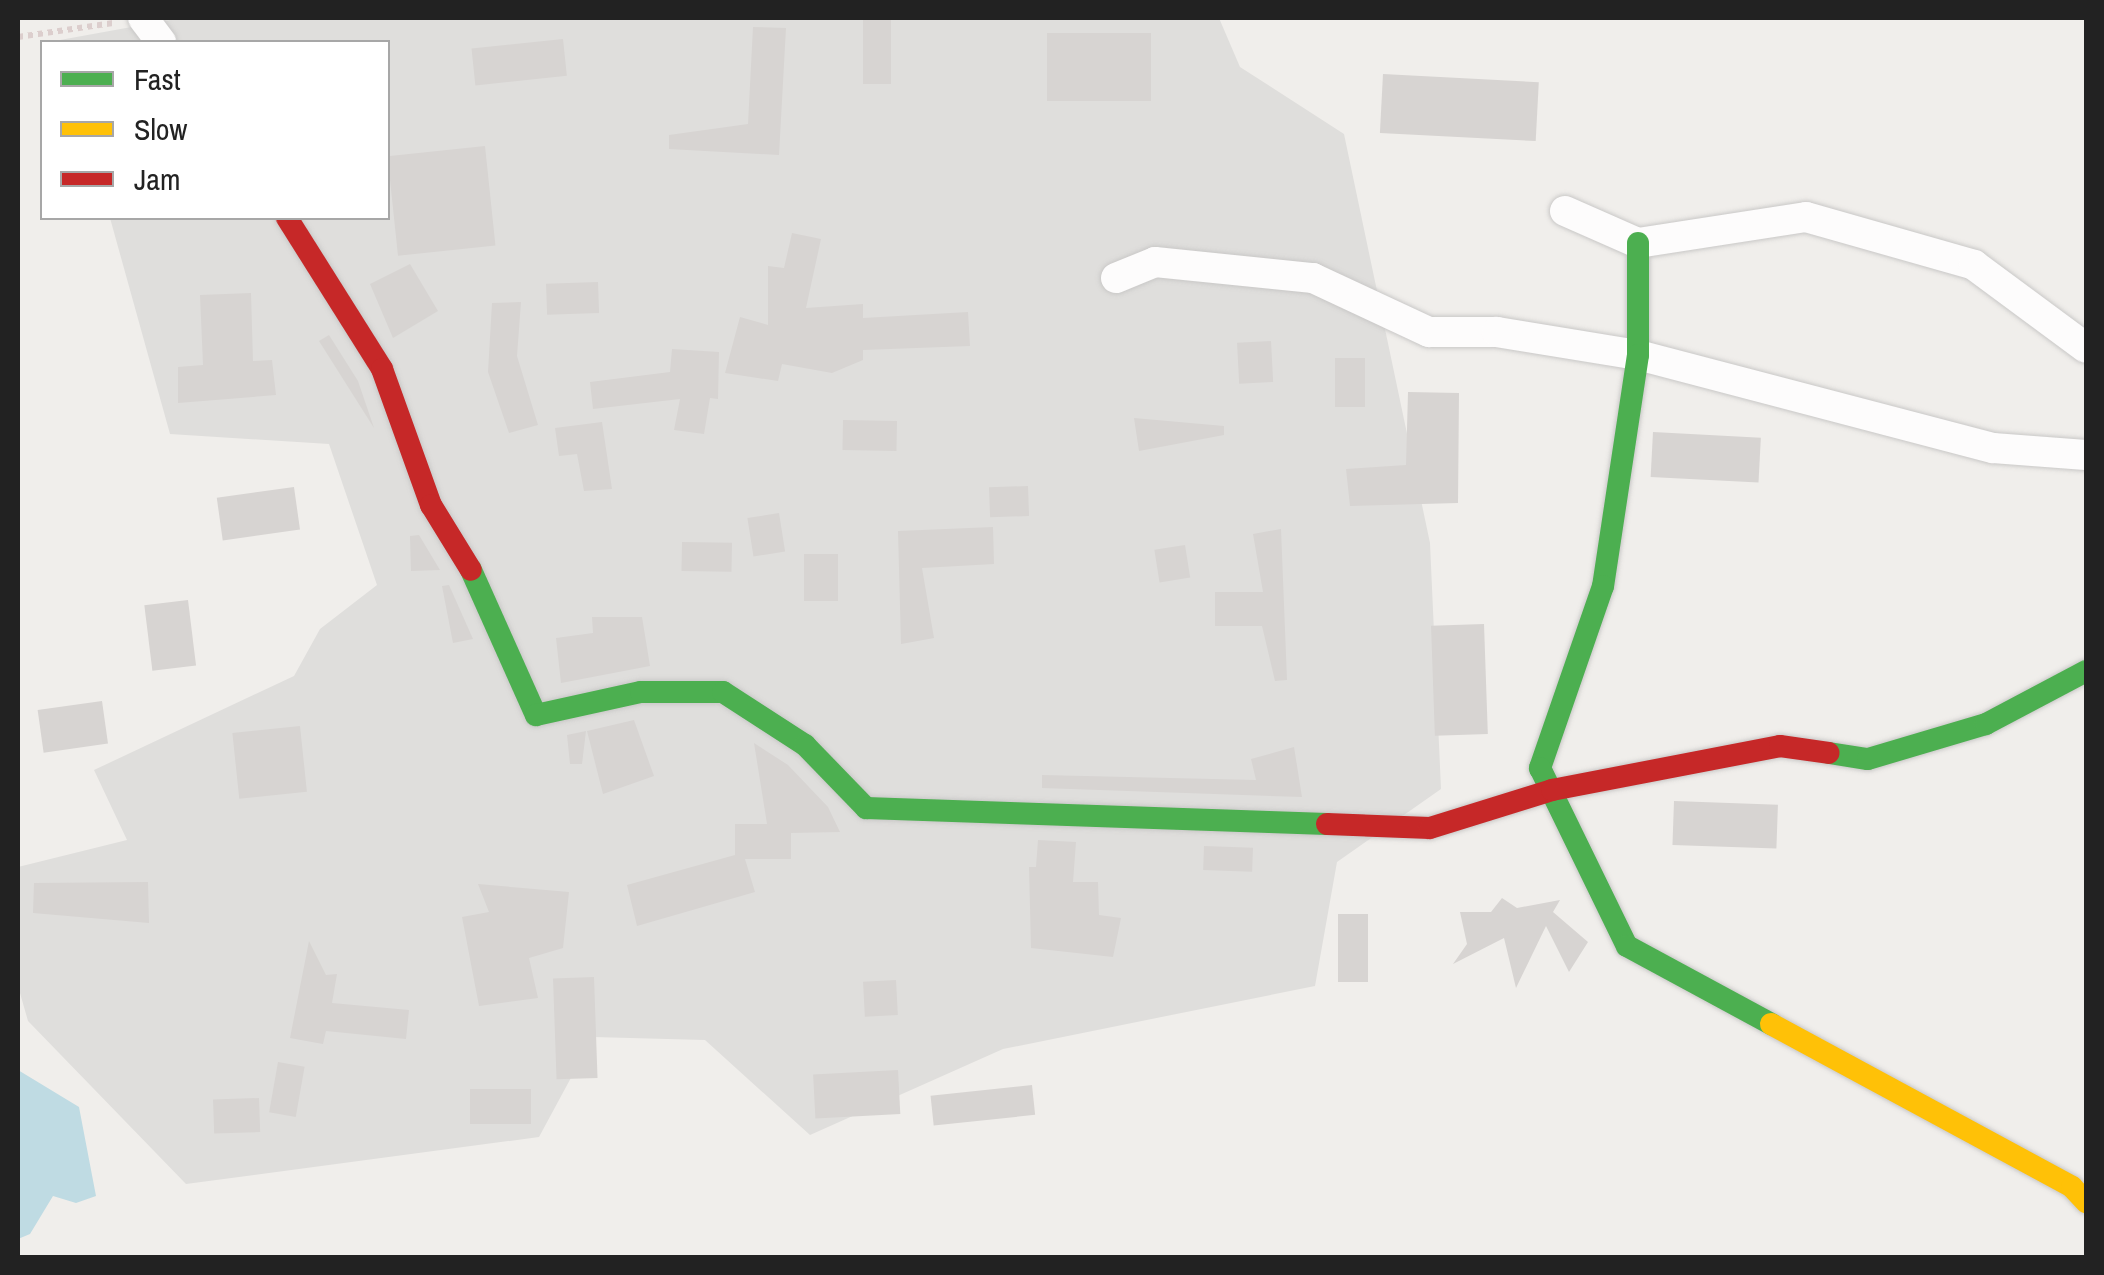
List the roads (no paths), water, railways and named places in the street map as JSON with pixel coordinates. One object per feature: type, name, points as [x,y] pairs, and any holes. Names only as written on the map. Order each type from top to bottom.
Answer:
[{"type":"street","points":[[144,18],[160,40]]},
{"type":"street","points":[[1565,210],[1638,243],[1806,217],[1974,265],[2086,348]]},
{"type":"street","points":[[288,220],[382,369],[430,505],[471,570],[536,714],[641,692],[724,692],[805,745],[866,808],[1430,828],[1552,790],[1780,746],[1868,759],[1986,724],[2086,671]]},
{"type":"street","points":[[1638,243],[1638,354],[1603,586],[1540,768],[1626,946],[2072,1186],[2086,1202]]},
{"type":"street","points":[[1116,278],[1155,262],[1313,278],[1429,332],[1497,332],[1638,354],[1993,448],[2086,455]]},
{"type":"water","points":[[18,1070],[79,1107],[96,1196],[76,1203],[53,1196],[30,1234],[18,1239]]}]
